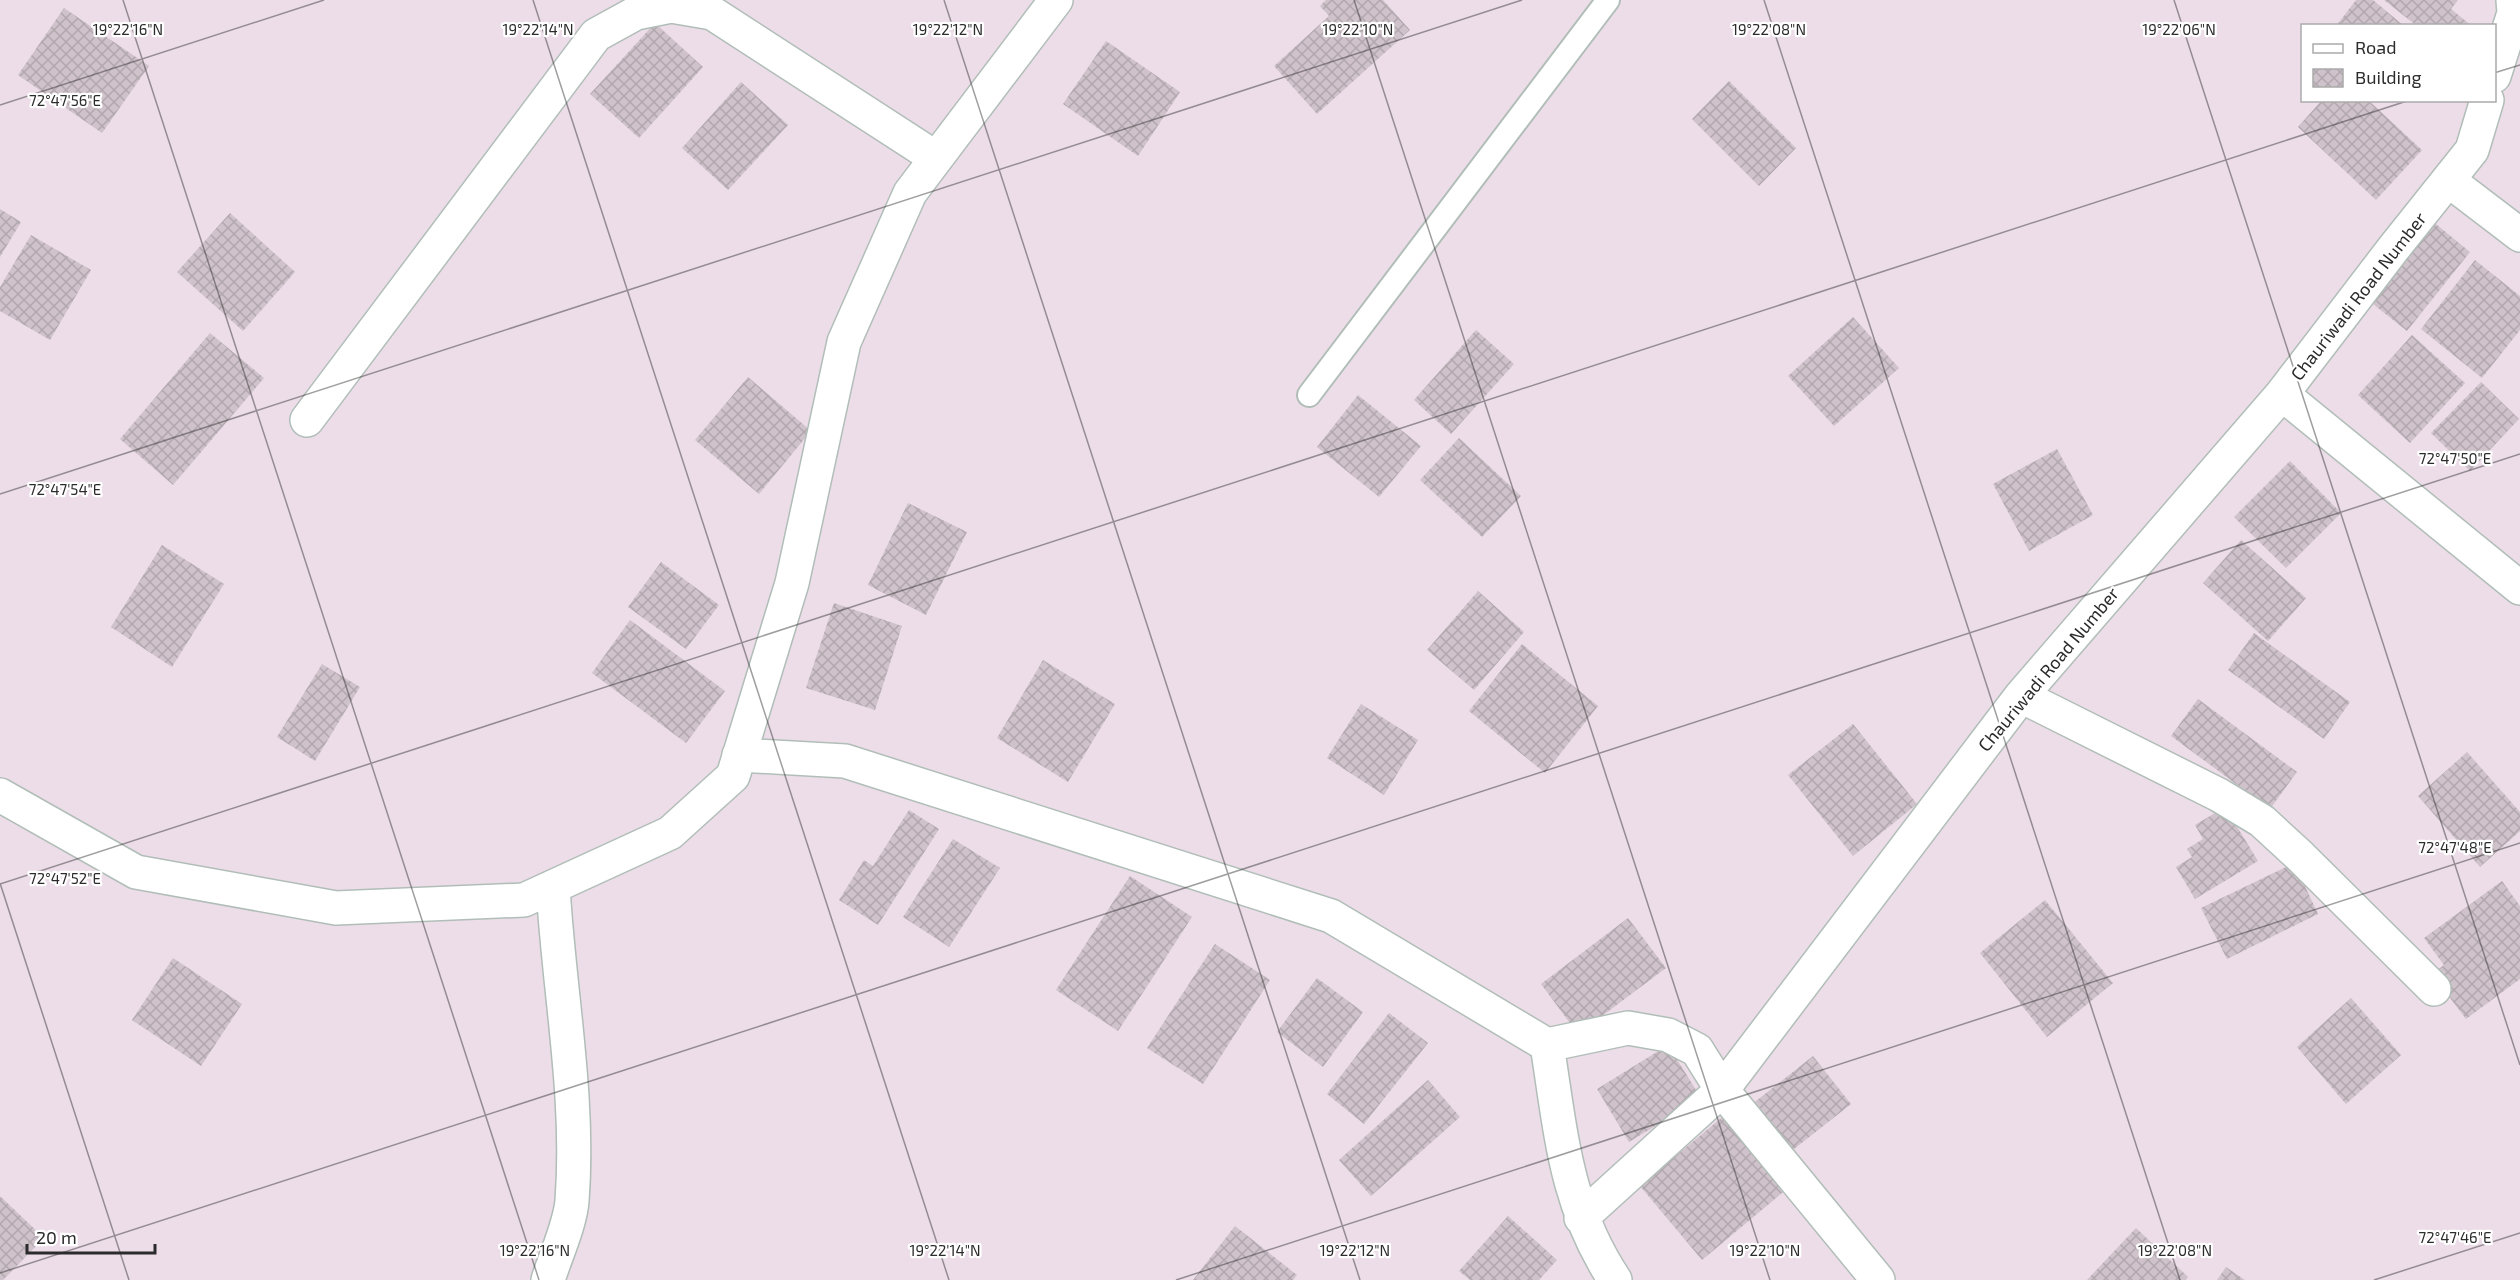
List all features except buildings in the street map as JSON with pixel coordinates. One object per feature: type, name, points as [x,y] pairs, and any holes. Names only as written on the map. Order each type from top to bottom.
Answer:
[{"type":"street","points":[[0,795],[136,872],[336,908],[524,900],[670,833],[733,776],[792,584],[844,342],[910,193],[1056,0]]},
{"type":"street","points":[[2496,70],[2514,13],[2513,0]]},
{"type":"street","points":[[306,420],[596,35],[636,13],[671,6],[712,13],[936,158]]},
{"type":"street","name":"Chauriwadi Road Number","points":[[1581,1218],[1722,1090],[2021,696],[2282,394],[2472,150],[2486,102]]},
{"type":"street","points":[[2448,180],[2520,235]]},
{"type":"street","points":[[2282,394],[2520,588]]},
{"type":"street","points":[[2021,696],[2219,795],[2262,821],[2434,989]]},
{"type":"street","points":[[740,755],[845,761],[1331,916],[1547,1045],[1628,1028],[1668,1035],[1697,1050],[1722,1090],[1878,1280]]},
{"type":"street","points":[[548,1280],[572,1204],[572,1068],[558,962],[553,887]]},
{"type":"street","points":[[1547,1045],[1567,1168],[1581,1218],[1596,1251],[1616,1280]]},
{"type":"lane","points":[[1309,394],[1608,0]]}]
